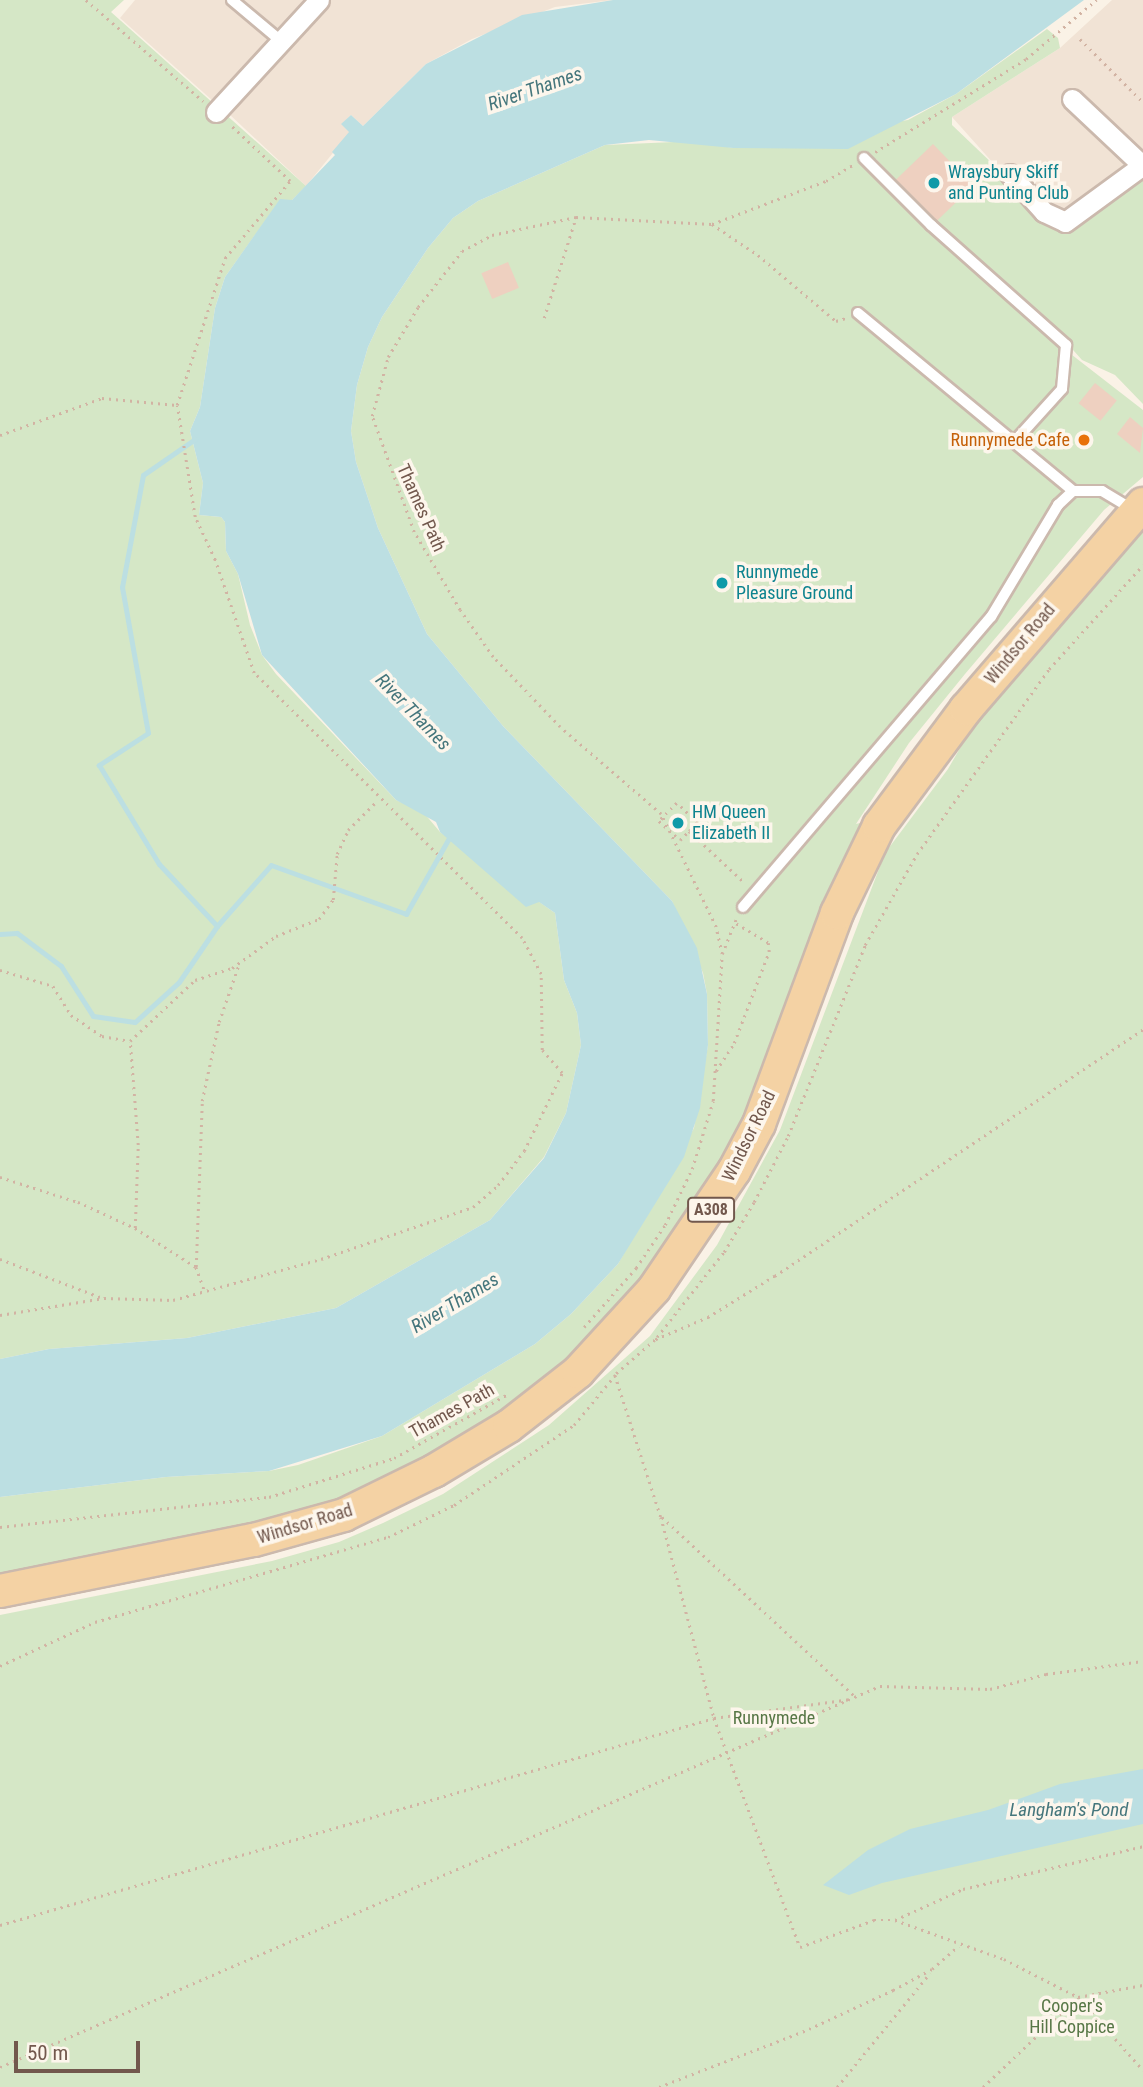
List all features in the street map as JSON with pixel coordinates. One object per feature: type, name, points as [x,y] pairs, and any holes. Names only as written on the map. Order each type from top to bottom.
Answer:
[{"type":"main road","name":"Windsor Road","points":[[0,1591],[254,1540],[344,1515],[434,1471],[509,1426],[578,1372],[654,1289],[734,1171],[759,1124],[837,913],[879,826],[966,709],[1139,508]]},
{"type":"street","points":[[216,112],[319,0]]},
{"type":"street","points":[[1010,174],[1044,212],[1065,222],[1143,165],[1072,99]]},
{"type":"lane","points":[[232,0],[281,41]]},
{"type":"lane","points":[[864,158],[931,225],[1066,345],[1062,389],[1015,441]]},
{"type":"lane","points":[[858,313],[1073,491],[1102,491],[1139,508]]},
{"type":"lane","points":[[743,907],[991,617],[1045,525],[1073,491]]},
{"type":"path","points":[[0,1315],[104,1298],[173,1300],[414,1230],[473,1207],[498,1185],[542,1121],[562,1073],[542,1051],[541,974],[522,938],[435,851],[378,800],[254,673],[215,560],[195,517],[177,405],[225,258],[290,181],[216,112],[86,0]]},
{"type":"path","points":[[712,224],[826,180],[864,158],[1026,59],[1096,0]]},
{"type":"path","points":[[1080,39],[1143,102]]},
{"type":"path","points":[[544,318],[576,218]]},
{"type":"path","name":"Thames Path","points":[[712,224],[576,218],[503,232],[462,251],[418,307],[388,357],[372,416],[414,532],[493,657],[561,727],[663,817],[716,927],[722,954]]},
{"type":"path","points":[[712,224],[758,255],[836,321],[858,313]]},
{"type":"path","points":[[0,435],[102,398],[177,405]]},
{"type":"path","points":[[1143,565],[1049,669],[917,854],[865,945],[788,1136],[754,1202],[724,1252],[655,1340],[614,1375],[661,1517],[714,1718],[800,1947],[874,1920],[895,1920],[1004,1959],[1078,1997],[1143,2070]]},
{"type":"path","points":[[130,1041],[195,980],[240,962],[276,936],[319,919],[334,894],[337,854],[348,830],[378,800]]},
{"type":"path","points":[[663,817],[677,803],[697,822],[680,841],[674,835]]},
{"type":"path","points":[[690,831],[755,893]]},
{"type":"path","points":[[579,1338],[587,1320],[636,1268],[681,1193],[705,1129],[715,1073],[714,1051],[722,954],[743,907]]},
{"type":"path","points":[[715,1073],[734,1043],[769,952],[768,943],[735,923]]},
{"type":"path","points":[[205,1292],[196,1267],[202,1101],[219,1022],[240,962]]},
{"type":"path","points":[[0,970],[53,986],[71,1015],[102,1036],[130,1041]]},
{"type":"path","points":[[655,1340],[709,1317],[775,1276],[1143,1030]]},
{"type":"path","points":[[130,1041],[138,1145],[135,1228]]},
{"type":"path","points":[[0,1177],[78,1202],[135,1228],[196,1267]]},
{"type":"path","points":[[0,1259],[104,1298]]},
{"type":"path","name":"Thames Path","points":[[0,1527],[269,1497],[394,1458],[520,1388]]},
{"type":"path","points":[[661,1517],[857,1698]]},
{"type":"path","points":[[0,2067],[880,1686],[990,1689],[1046,1674],[1143,1661]]},
{"type":"path","points":[[0,1925],[714,1718],[857,1698]]},
{"type":"path","points":[[895,1920],[963,1889],[1143,1846]]},
{"type":"path","points":[[837,2087],[932,1969],[959,1945]]},
{"type":"path","points":[[659,2087],[809,2029],[932,1969]]},
{"type":"path","points":[[983,2087],[1078,1997],[1143,1985]]},
{"type":"shaded area","points":[[135,0],[306,0],[213,101],[120,18]]},
{"type":"shaded area","points":[[324,0],[613,0],[555,7],[472,39],[426,64],[363,126],[351,115],[342,124],[350,132],[306,186],[228,113]]},
{"type":"shaded area","points":[[1112,0],[1143,0],[1143,154],[1046,231],[1018,289],[994,164],[952,117],[1060,48]]},
{"type":"green space","points":[[0,0],[124,0],[111,12],[306,186],[292,200],[280,200],[225,277],[215,308],[200,407],[190,431],[203,483],[199,515],[221,517],[225,522],[226,551],[238,574],[250,625],[262,655],[276,674],[396,800],[424,813],[440,832],[555,913],[564,980],[577,1013],[581,1045],[566,1113],[544,1157],[490,1220],[336,1308],[187,1338],[49,1349],[0,1359]]},
{"type":"green space","name":"Runnymede Pleasure Ground","points":[[1047,29],[1058,38],[1060,48],[952,117],[952,125],[1062,230],[1079,227],[1106,207],[1143,165],[1143,404],[1115,375],[1082,360],[1057,332],[1045,334],[1143,410],[1143,477],[1104,510],[965,674],[909,743],[856,824],[864,822],[825,905],[737,1140],[684,1233],[603,1330],[490,1426],[328,1509],[0,1583],[0,1497],[166,1477],[269,1471],[298,1465],[382,1436],[535,1344],[571,1314],[618,1264],[694,1128],[708,1045],[707,994],[703,973],[672,901],[503,726],[427,634],[378,528],[356,462],[351,431],[357,385],[368,347],[382,317],[428,248],[453,218],[478,201],[605,145],[697,141],[733,148],[908,120],[956,94]],"holes":[[[876,159],[925,211],[918,218],[866,166]]]},
{"type":"green space","name":"Runnymede","points":[[1143,523],[1143,2087],[0,2087],[0,1615],[272,1561],[339,1542],[443,1494],[549,1425],[650,1336],[717,1245],[780,1130],[885,853],[948,769],[993,691]]},
{"type":"water","name":"River Thames","points":[[613,0],[1084,0],[956,94],[848,149],[733,148],[649,140],[605,145],[478,201],[453,218],[428,248],[382,317],[368,347],[357,385],[351,431],[356,462],[378,528],[427,634],[503,726],[672,901],[697,948],[707,994],[708,1045],[700,1108],[684,1157],[618,1264],[571,1314],[535,1344],[382,1436],[269,1471],[166,1477],[0,1497],[0,1359],[49,1349],[187,1338],[336,1308],[490,1220],[544,1158],[566,1113],[581,1045],[577,1013],[564,980],[555,913],[539,902],[526,907],[440,832],[436,822],[396,800],[262,655],[238,574],[226,551],[225,522],[221,517],[199,515],[203,483],[190,431],[200,407],[215,308],[225,277],[280,199],[292,200],[335,155],[332,152],[349,132],[341,124],[351,115],[363,126],[426,64],[522,15]]},
{"type":"water","name":"Langham's Pond","points":[[1143,1769],[1143,1824],[882,1883],[849,1895],[823,1885],[868,1850],[910,1829],[988,1810],[1060,1784]]},
{"type":"building","name":"Wraysbury Skiff and Punting Club","points":[[933,144],[973,186],[936,222],[896,180]]},
{"type":"building","points":[[508,262],[519,288],[492,299],[481,273]]},
{"type":"building","points":[[1095,383],[1117,401],[1100,421],[1079,403]]},
{"type":"building","points":[[1130,417],[1143,428],[1140,453],[1117,434]]},
{"type":"waterway","points":[[195,439],[143,475],[122,587],[148,733],[99,765],[159,864],[217,926]]},
{"type":"waterway","points":[[0,934],[17,933],[61,966],[93,1016],[135,1022],[179,982],[217,926],[271,865],[406,914],[449,838]]},
{"type":"place","name":"Wraysbury Skiff and Punting Club","points":[[934,183]]},
{"type":"place","name":"Runnymede Cafe","points":[[1084,440]]},
{"type":"place","name":"Runnymede Pleasure Ground","points":[[722,583]]},
{"type":"place","name":"HM Queen Elizabeth II","points":[[678,823]]},
{"type":"park label","name":"Cooper's Hill Coppice","points":[[1072,2017]]}]
